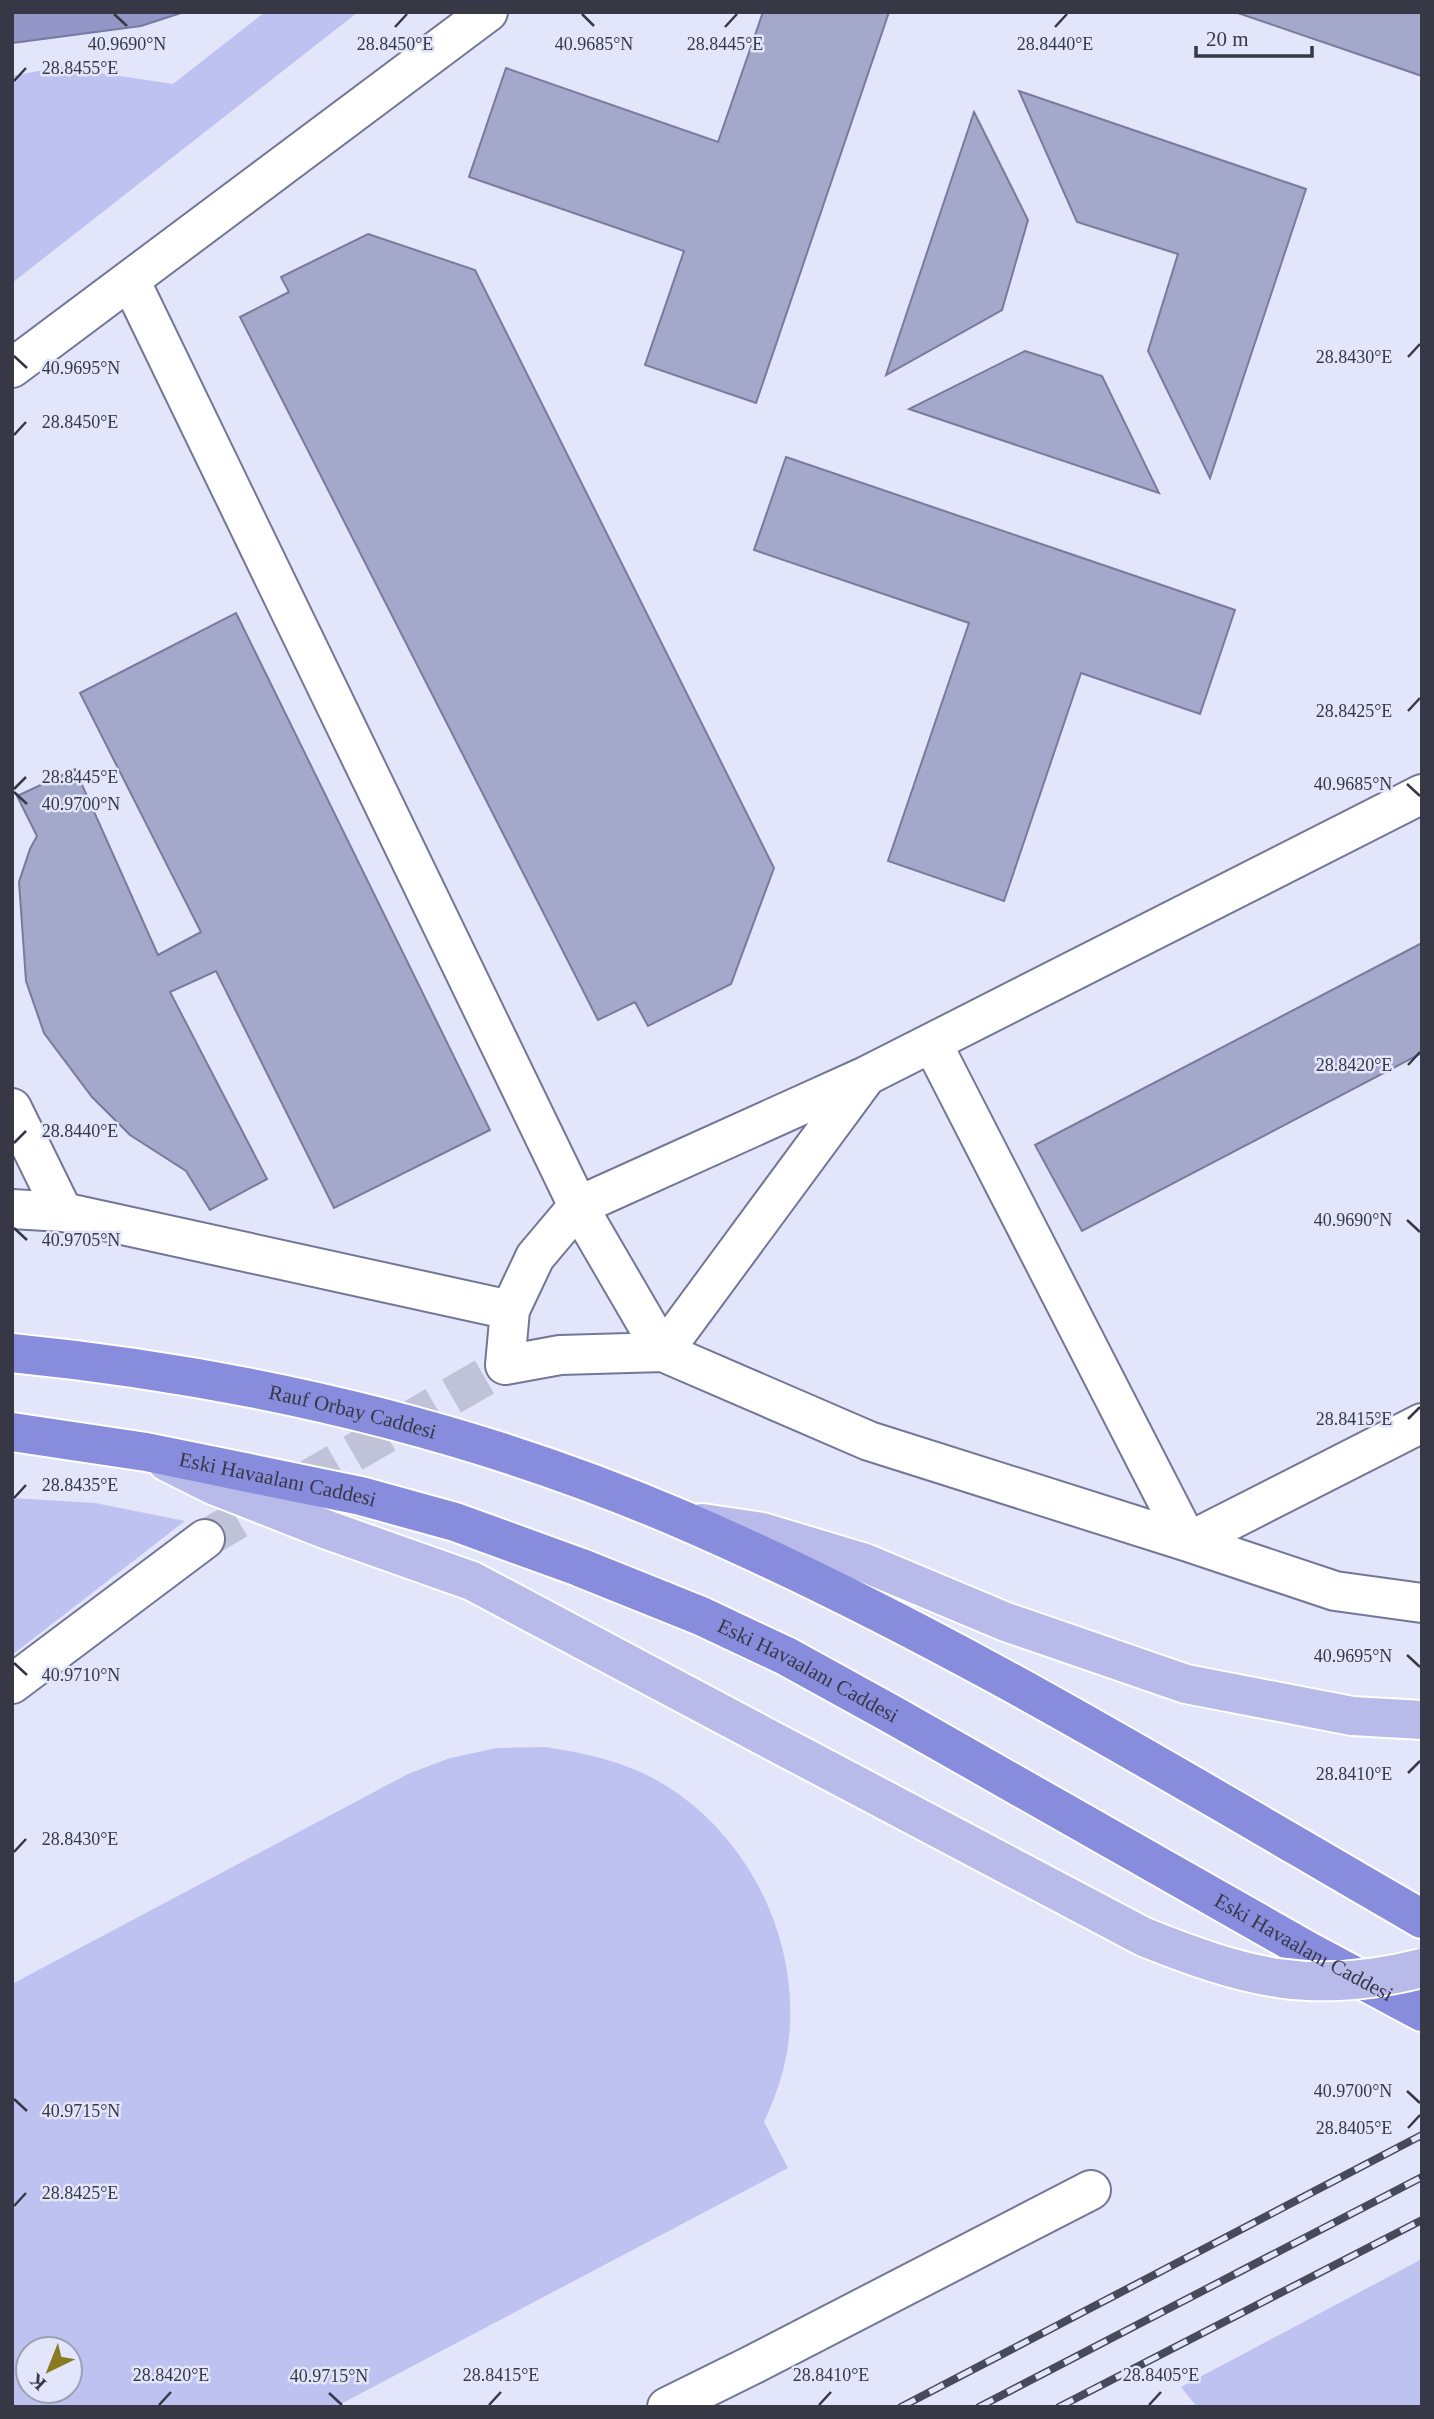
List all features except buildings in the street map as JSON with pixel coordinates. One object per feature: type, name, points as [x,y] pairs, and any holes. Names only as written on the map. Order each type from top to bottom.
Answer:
[{"type":"highway","name":"Rauf Orbay Caddesi","points":[[12,1353],[84,1360],[264,1391],[375,1414],[548,1468],[683,1520]]},
{"type":"highway","points":[[12,1432],[146,1452]]},
{"type":"highway","name":"Eski Havaalanı Caddesi","points":[[146,1452],[361,1496],[455,1522],[579,1567],[701,1616],[786,1657],[893,1715],[1310,1952],[1422,2012]]},
{"type":"highway","points":[[683,1520],[931,1639],[1422,1919]]},
{"type":"main road","points":[[146,1452],[213,1485],[325,1529],[472,1581],[1144,1937],[1205,1961],[1258,1976],[1305,1982],[1340,1982],[1385,1977],[1422,1968]]},
{"type":"main road","points":[[683,1520],[762,1532],[865,1563],[1006,1622],[1186,1684],[1352,1716],[1422,1720]]},
{"type":"lane","points":[[12,368],[488,12]]},
{"type":"lane","points":[[130,280],[578,1206],[663,1352]]},
{"type":"lane","points":[[1422,794],[866,1076],[578,1206],[535,1257],[510,1310],[505,1365],[559,1355],[663,1352],[869,1441],[1335,1591],[1422,1603]]},
{"type":"lane","points":[[932,1043],[1188,1542]]},
{"type":"lane","points":[[663,1352],[866,1076]]},
{"type":"lane","points":[[12,1108],[62,1212]]},
{"type":"lane","points":[[12,1209],[62,1212],[510,1310]]},
{"type":"lane","points":[[1188,1542],[1422,1423]]},
{"type":"lane","points":[[12,1684],[205,1539]]},
{"type":"lane","points":[[667,2407],[1091,2190]]},
{"type":"shaded area","points":[[12,12],[184,12],[141,26],[12,43]]},
{"type":"shaded area","points":[[265,12],[358,12],[12,283],[12,76],[60,67],[173,84]]},
{"type":"shaded area","points":[[12,1498],[95,1503],[185,1521],[12,1655]]},
{"type":"shaded area","points":[[545,1747],[581,1753],[627,1766],[675,1792],[708,1818],[736,1850],[759,1886],[776,1926],[786,1967],[790,2009],[787,2052],[778,2088],[764,2122],[788,2168],[335,2407],[12,2407],[12,1984],[408,1774],[450,1758],[497,1748]]},
{"type":"shaded area","points":[[1422,2259],[1422,2407],[1197,2407],[1181,2387]]},
{"type":"tunnel","points":[[205,1539],[505,1365]]},
{"type":"railway","points":[[901,2407],[1422,2135]]},
{"type":"railway","points":[[979,2407],[1422,2177]]},
{"type":"railway","points":[[1059,2407],[1422,2220]]}]
